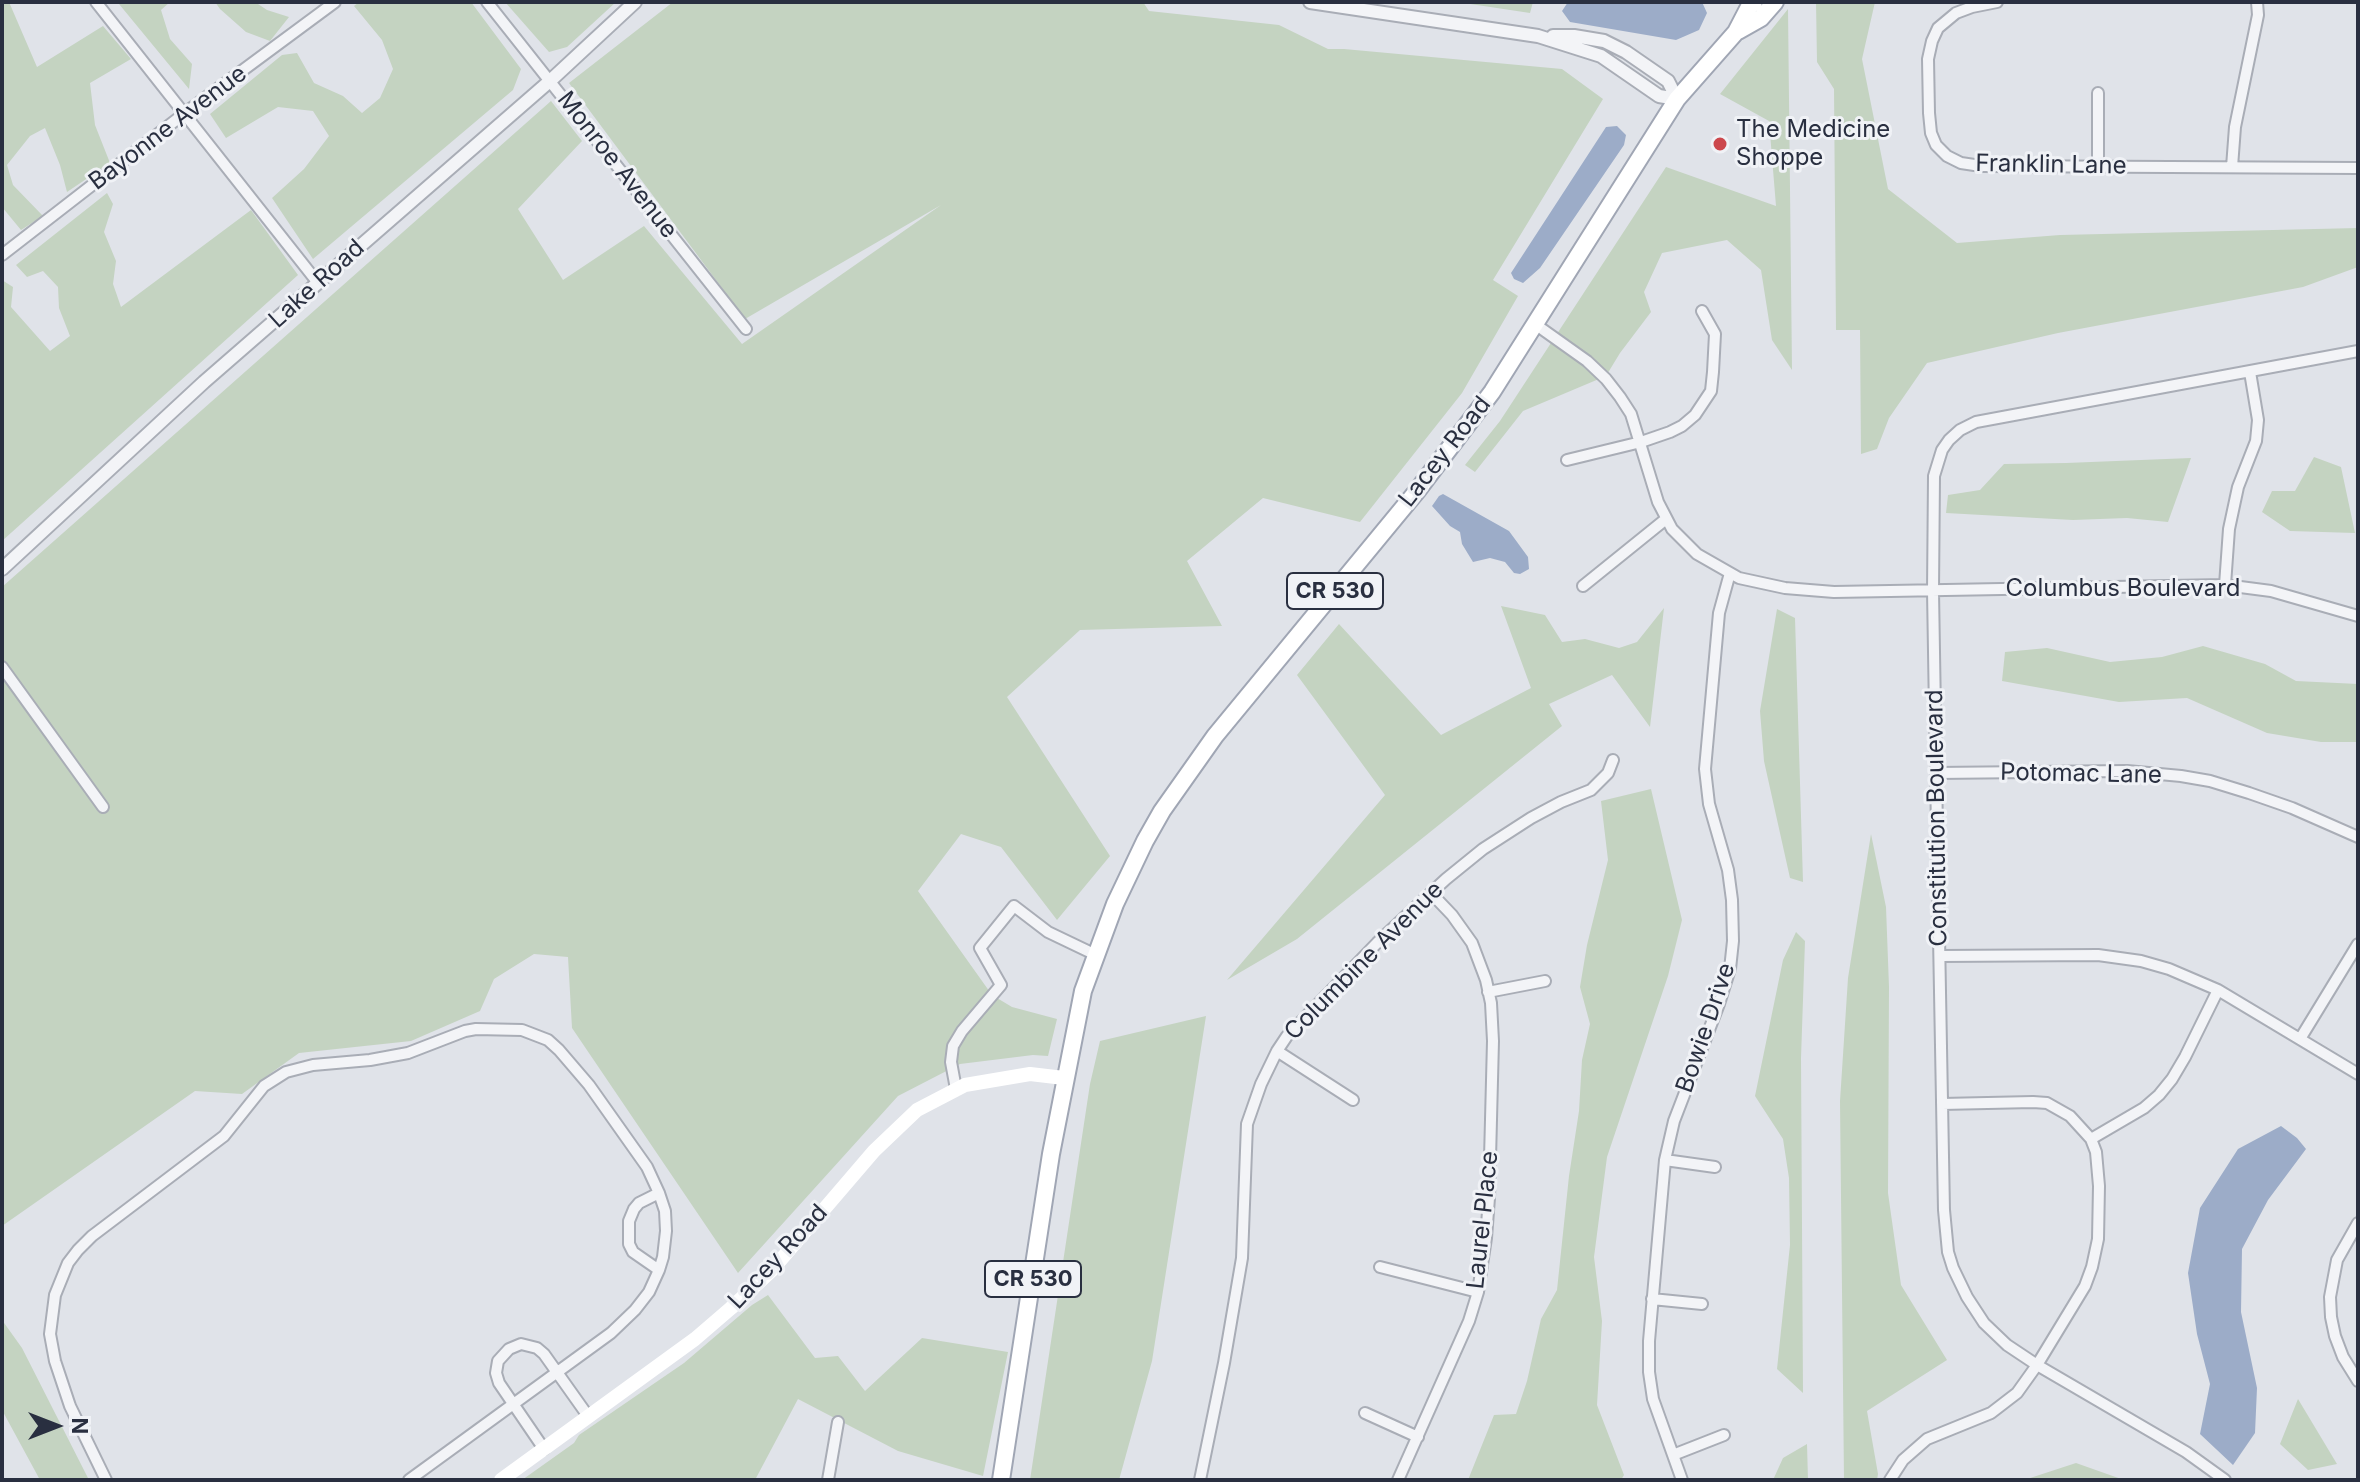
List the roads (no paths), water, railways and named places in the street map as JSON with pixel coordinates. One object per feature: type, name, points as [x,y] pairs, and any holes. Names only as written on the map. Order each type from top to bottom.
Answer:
[{"type":"main road","name":"Lacey Road","points":[[1096,955],[1115,904],[1162,811],[1200,756],[1442,459],[1492,392],[1677,99],[1736,32],[1754,2]]},
{"type":"main road","name":"Lacey Road","points":[[1736,32],[1761,18],[1775,2]]},
{"type":"main road","name":"CR 530","points":[[1001,1480],[1064,1078],[1083,991],[1096,955]]},
{"type":"main road","name":"Lacey Road","points":[[501,1480],[695,1339],[731,1308],[772,1270],[874,1151],[917,1110],[965,1085],[1030,1074],[1064,1078]]},
{"type":"street","points":[[96,2],[318,283]]},
{"type":"street","name":"Bayonne Avenue","points":[[2,255],[335,2]]},
{"type":"street","name":"Monroe Avenue","points":[[487,2],[746,329]]},
{"type":"street","name":"Lake Road","points":[[2,569],[204,382],[551,80],[635,2]]},
{"type":"street","points":[[1310,2],[1538,36],[1574,36],[1604,41],[1668,81],[1677,99]]},
{"type":"street","name":"Franklin Lane","points":[[1997,2],[1956,13],[1938,28],[1932,41],[1928,59],[1931,133],[1936,145],[1947,156],[1961,163],[1981,166],[2358,168]]},
{"type":"street","points":[[2232,167],[2235,127],[2256,26],[2257,2]]},
{"type":"street","points":[[2098,93],[2098,166]]},
{"type":"street","points":[[1567,460],[1641,442],[1682,426],[1700,408],[1711,391],[1715,334],[1702,311]]},
{"type":"street","points":[[1535,324],[1587,361],[1606,379],[1631,414],[1666,519],[1583,586]]},
{"type":"street","name":"Constitution Boulevard","points":[[2225,1480],[2186,1452],[2007,1345],[1984,1323],[1953,1268],[1945,1236],[1933,591],[1934,476],[1942,450],[1949,440],[1976,422],[2358,351]]},
{"type":"street","points":[[2225,585],[2229,529],[2238,487],[2256,441],[2258,420],[2250,372]]},
{"type":"street","name":"Columbus Boulevard","points":[[1666,519],[1697,554],[1730,573],[1765,585],[1800,590],[1933,591],[2225,585],[2271,591],[2358,616]]},
{"type":"street","name":"Bowie Drive","points":[[1682,1480],[1653,1399],[1649,1341],[1665,1160],[1674,1121],[1730,969],[1733,941],[1728,870],[1709,804],[1705,769],[1719,613],[1730,573]]},
{"type":"street","points":[[2,667],[103,807]]},
{"type":"street","name":"Columbine Avenue","points":[[1200,1480],[1242,1258],[1247,1124],[1277,1051],[1297,1025],[1431,893],[1483,849],[1531,818],[1591,790],[1608,773],[1613,760]]},
{"type":"street","name":"Potomac Lane","points":[[1936,773],[2127,771],[2181,776],[2249,793],[2358,837]]},
{"type":"street","name":"Laurel Place","points":[[1398,1480],[1469,1321],[1478,1292],[1489,1198],[1493,1041],[1488,992],[1472,943],[1431,893]]},
{"type":"street","points":[[956,1089],[951,1062],[953,1046],[1001,985],[980,948],[1014,906],[1048,932],[1096,955]]},
{"type":"street","points":[[2300,1039],[2358,944]]},
{"type":"street","points":[[1940,956],[2080,954],[2115,957],[2169,969],[2218,990],[2358,1074]]},
{"type":"street","points":[[1488,992],[1545,981]]},
{"type":"street","points":[[2091,1139],[2144,1108],[2159,1095],[2185,1057],[2218,990]]},
{"type":"street","points":[[106,1480],[70,1406],[55,1361],[50,1334],[55,1295],[68,1263],[92,1236],[224,1136],[273,1078],[300,1067],[408,1053],[465,1031],[522,1030],[548,1040],[559,1050],[589,1085],[647,1167],[665,1211],[666,1231],[659,1270],[649,1292],[611,1333],[409,1480]]},
{"type":"street","points":[[1277,1051],[1353,1100]]},
{"type":"street","points":[[1890,1480],[1903,1460],[1927,1439],[1991,1413],[2017,1393],[2085,1286],[2098,1239],[2096,1152],[2080,1124],[2047,1103],[1942,1104]]},
{"type":"street","points":[[1665,1160],[1715,1167]]},
{"type":"street","points":[[659,1193],[639,1203],[629,1221],[629,1244],[633,1252],[659,1270]]},
{"type":"street","points":[[2358,1223],[2337,1260],[2330,1297],[2335,1336],[2343,1357],[2358,1381]]},
{"type":"street","points":[[1380,1267],[1478,1292]]},
{"type":"street","points":[[1652,1299],[1702,1304]]},
{"type":"street","points":[[544,1449],[499,1383],[496,1373],[498,1361],[509,1349],[521,1344],[537,1348],[588,1416]]},
{"type":"street","points":[[1365,1413],[1418,1437]]},
{"type":"street","points":[[828,1480],[838,1422]]},
{"type":"street","points":[[1673,1455],[1724,1435]]},
{"type":"water","points":[[1568,2],[1702,2],[1707,13],[1699,30],[1676,40],[1570,22],[1562,11]]},
{"type":"water","points":[[1617,126],[1626,135],[1624,145],[1540,268],[1523,283],[1514,279],[1511,273],[1606,127]]},
{"type":"water","points":[[1443,494],[1509,531],[1528,557],[1529,569],[1520,574],[1514,573],[1505,562],[1490,558],[1473,562],[1462,544],[1460,532],[1450,526],[1432,506]]},
{"type":"water","points":[[2281,1126],[2306,1149],[2268,1200],[2242,1249],[2241,1312],[2257,1388],[2255,1433],[2233,1465],[2200,1434],[2210,1384],[2197,1334],[2188,1273],[2200,1208],[2238,1149]]},
{"type":"place","name":"The Medicine Shoppe","points":[[1720,144]]}]
